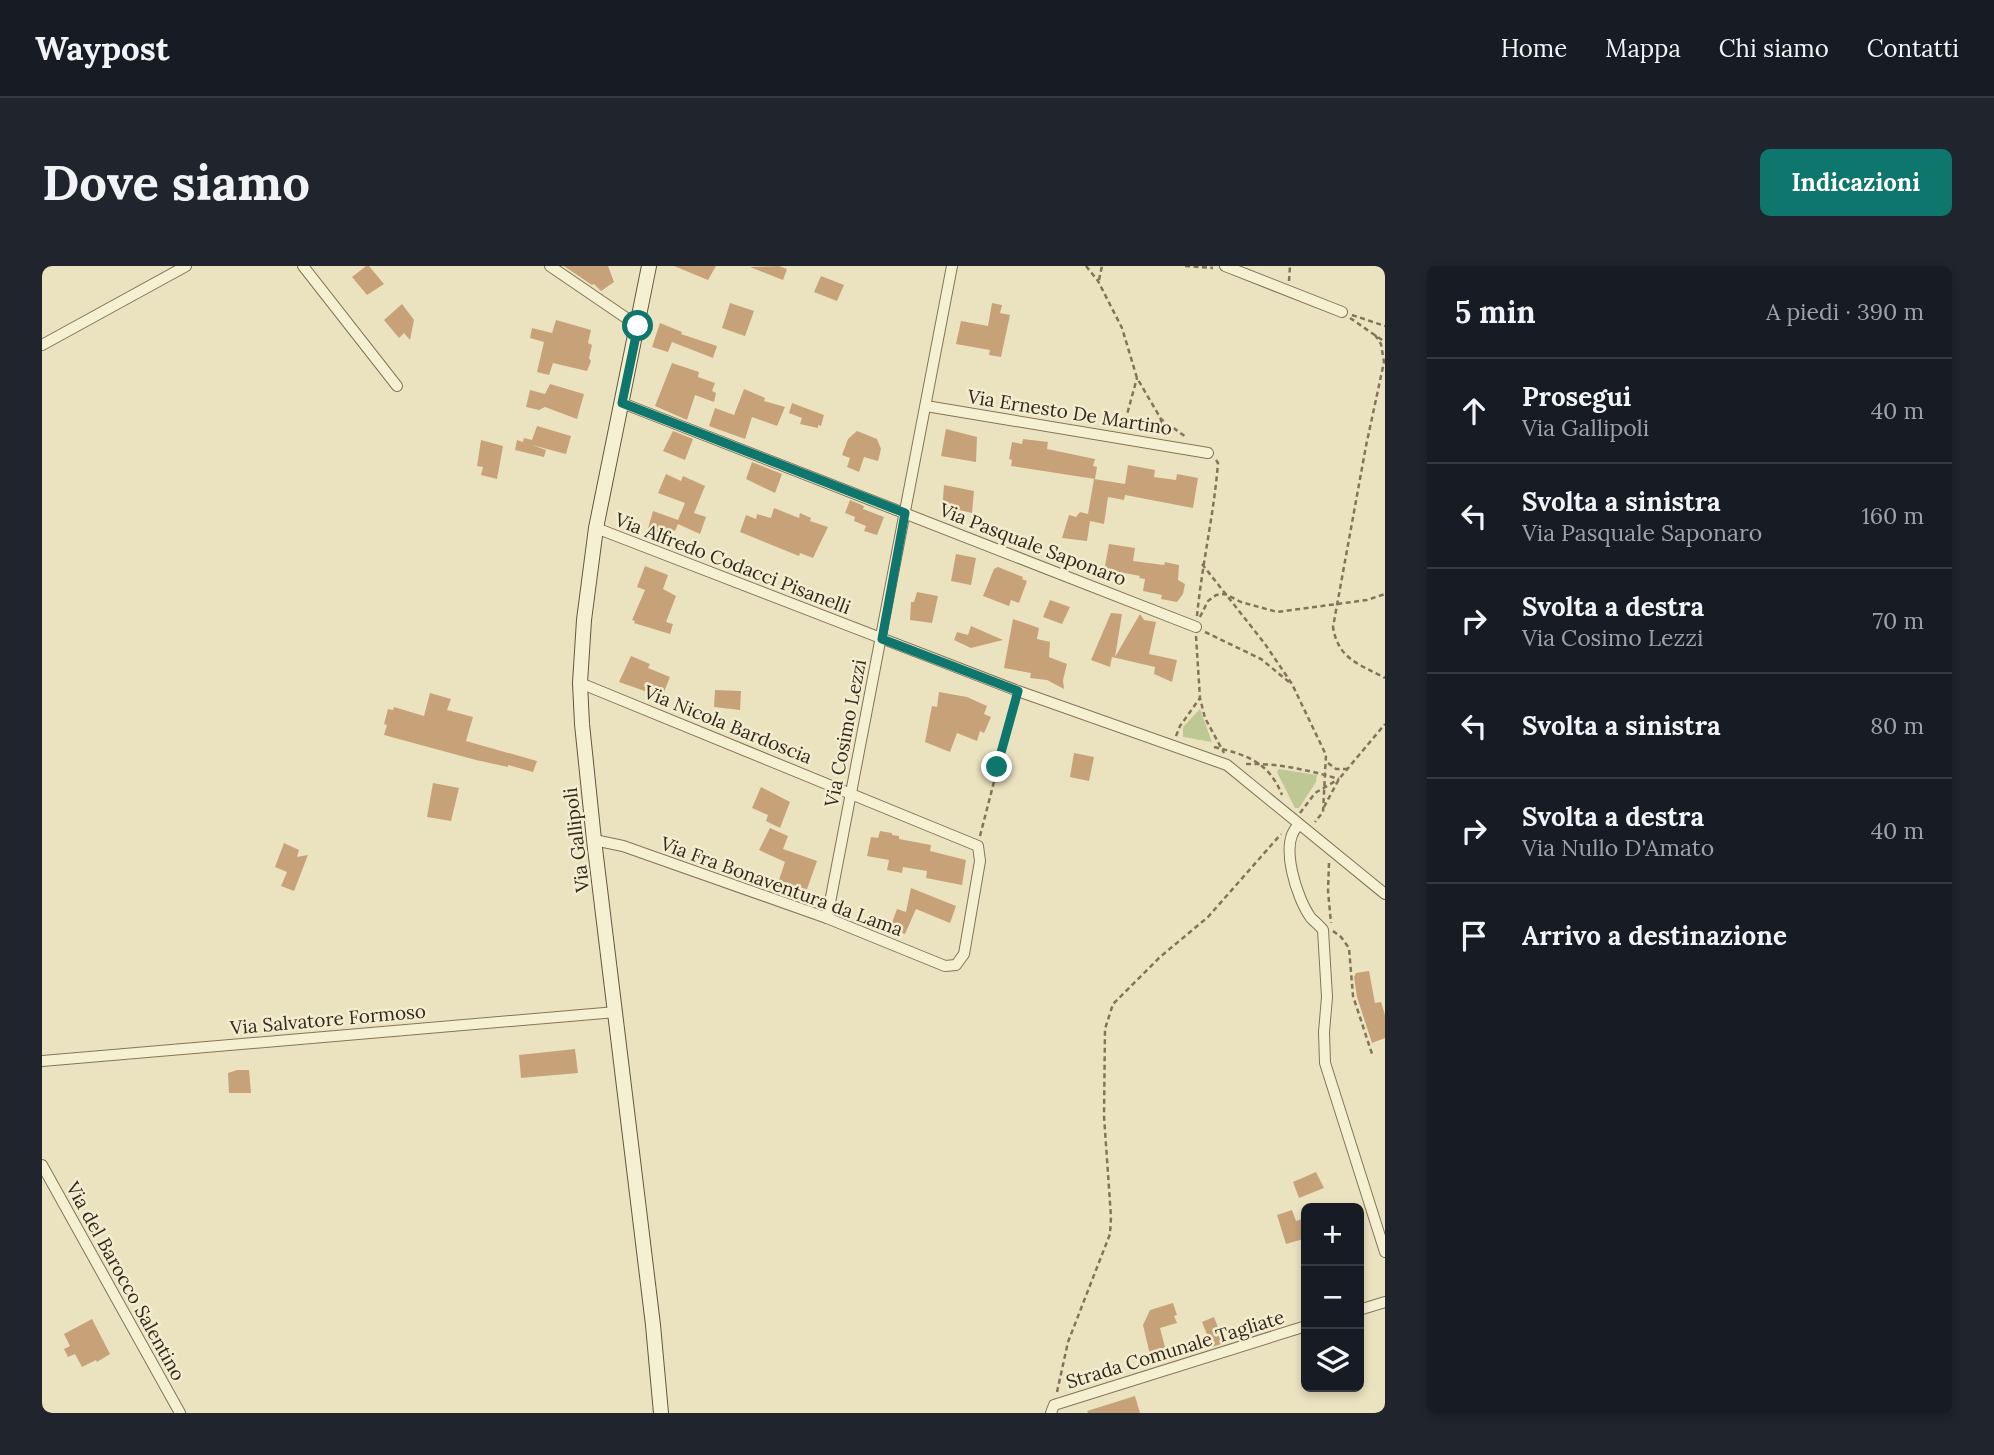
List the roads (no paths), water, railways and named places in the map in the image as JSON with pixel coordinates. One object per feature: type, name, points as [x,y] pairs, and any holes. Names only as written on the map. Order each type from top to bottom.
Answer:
[{"type":"main road","name":"Via Gallipoli","points":[[649,266],[596,528],[584,620],[580,683],[594,840],[617,1012],[662,1412]]},
{"type":"street","points":[[42,345],[186,266]]},
{"type":"street","points":[[303,266],[397,386]]},
{"type":"street","points":[[550,266],[638,326]]},
{"type":"street","name":"Via Cosimo Lezzi","points":[[827,918],[952,266]]},
{"type":"street","points":[[1226,266],[1342,312]]},
{"type":"street","name":"Via Pasquale Saponaro","points":[[622,403],[1196,627]]},
{"type":"street","name":"Via Ernesto De Martino","points":[[926,406],[1208,453]]},
{"type":"street","name":"Via Alfredo Codacci Pisanelli","points":[[596,528],[1018,691],[1227,765],[1299,825]]},
{"type":"street","name":"Via Nicola Bardoscia","points":[[580,683],[978,846],[980,861],[964,954],[956,965]]},
{"type":"street","points":[[1385,894],[1299,825],[1291,834],[1290,865],[1311,918],[1323,930],[1327,997],[1325,1063],[1385,1252]]},
{"type":"street","name":"Via Fra Bonaventura da Lama","points":[[594,840],[623,846],[827,918],[945,966],[956,965]]},
{"type":"street","name":"Via Salvatore Formoso","points":[[42,1061],[617,1012]]},
{"type":"street","name":"Via del Barocco Salentino","points":[[42,1164],[47,1186],[180,1413]]},
{"type":"street","points":[[1364,1308],[1385,1302]]},
{"type":"street","name":"Strada Comunale Tagliate","points":[[1052,1409],[1301,1328]]}]
